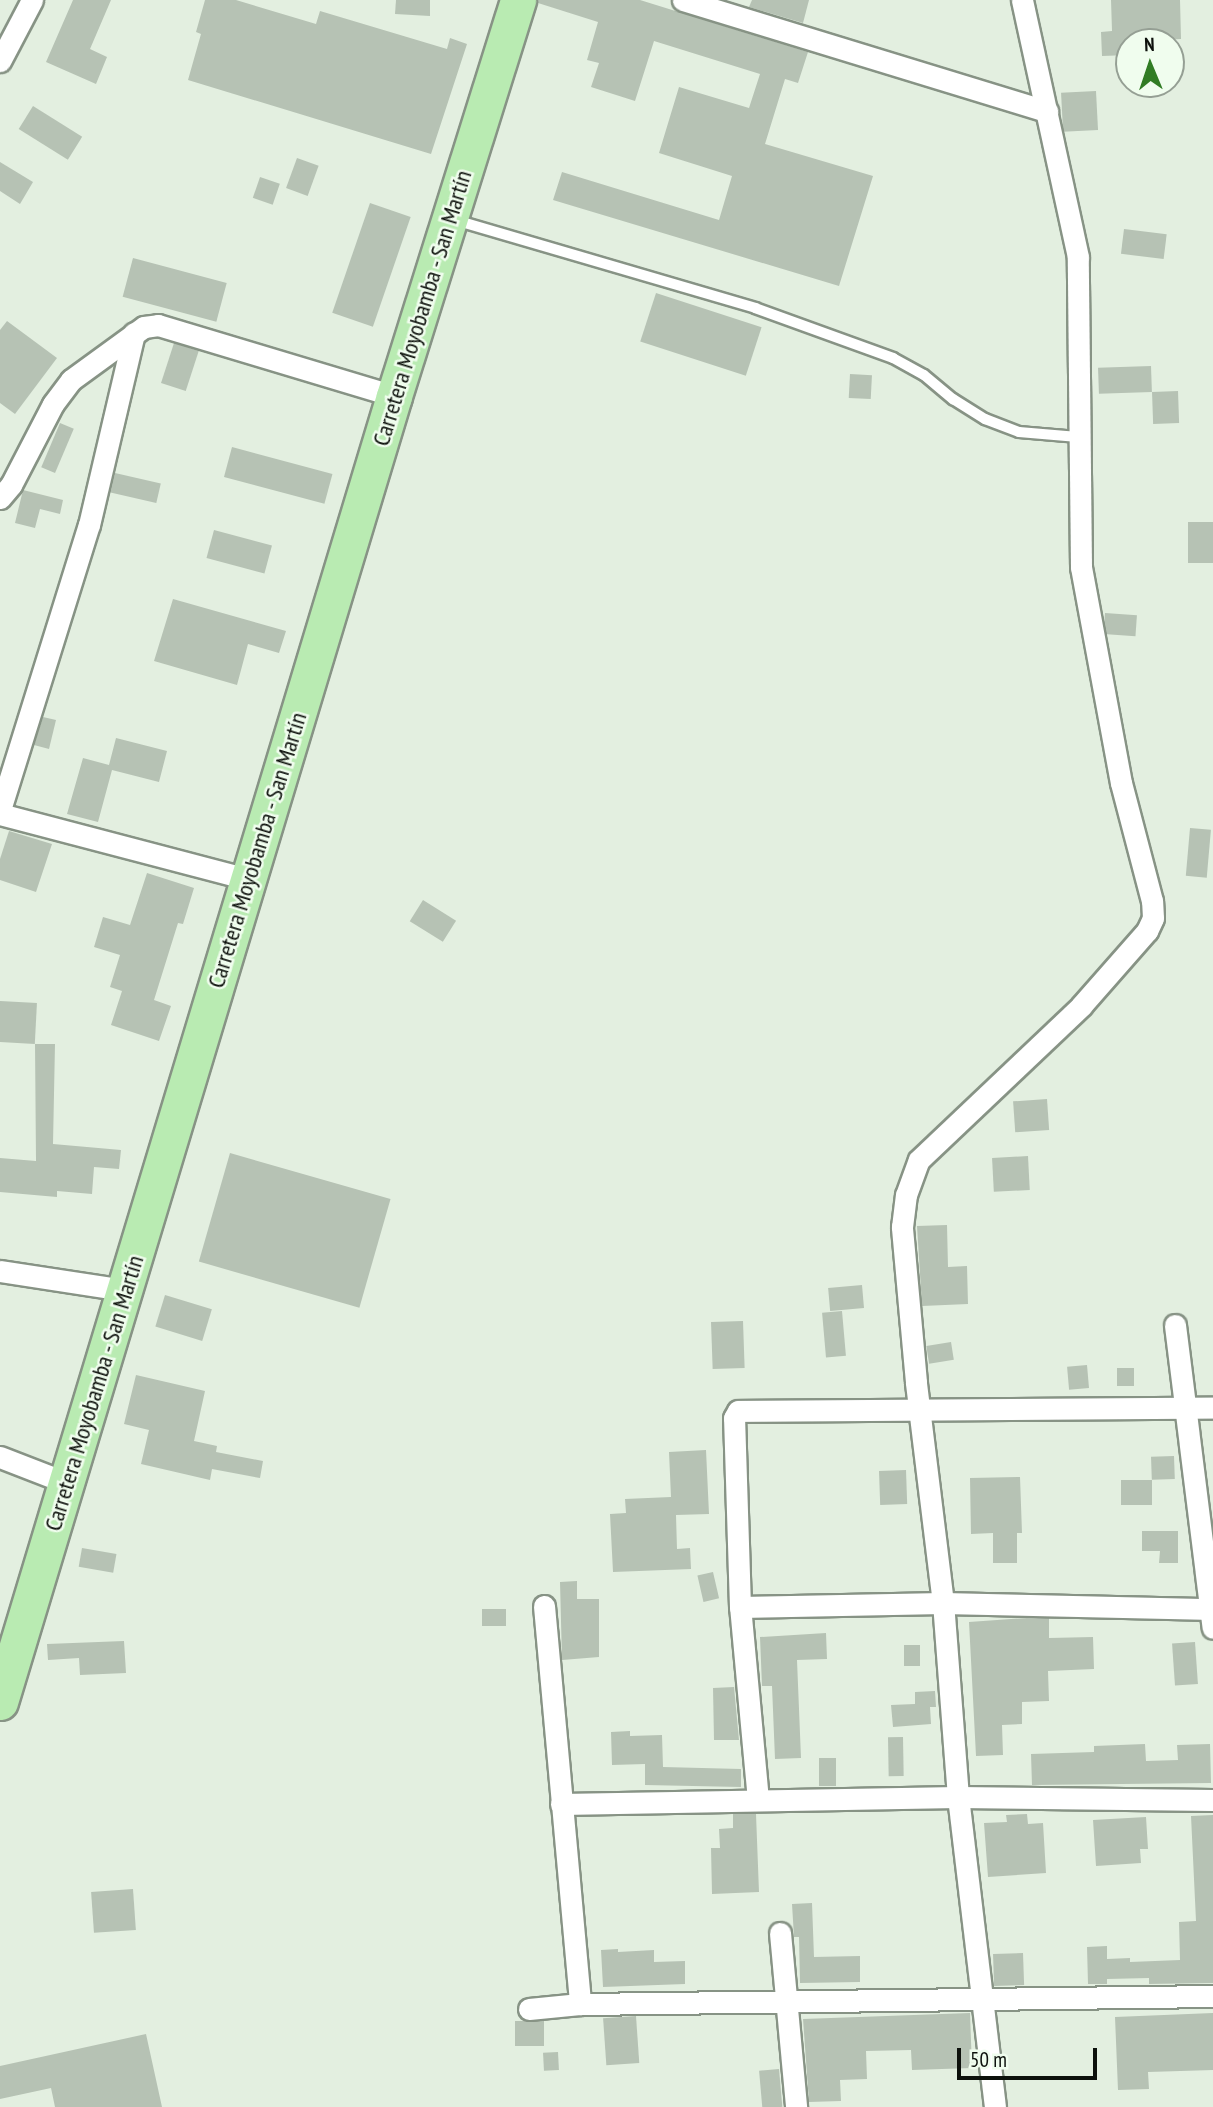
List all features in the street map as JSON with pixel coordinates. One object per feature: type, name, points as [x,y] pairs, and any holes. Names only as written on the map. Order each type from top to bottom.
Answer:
[{"type":"main road","name":"Carretera Moyobamba - San Martín","points":[[0,1702],[6,1660],[67,1483],[394,396],[518,0]]},
{"type":"street","points":[[0,61],[32,0]]},
{"type":"street","points":[[683,0],[706,4],[1046,111]]},
{"type":"street","points":[[995,2107],[958,1797],[943,1603],[922,1409],[916,1382],[902,1227],[906,1195],[919,1160],[1081,1006],[1147,931],[1153,918],[1152,901],[1121,783],[1081,567],[1078,257],[1022,0]]},
{"type":"street","points":[[0,498],[11,485],[53,404],[71,380],[144,327],[158,325],[394,396]]},
{"type":"street","points":[[134,333],[89,525],[0,812],[248,879]]},
{"type":"street","points":[[0,1271],[124,1290]]},
{"type":"street","points":[[740,1608],[943,1603],[1212,1615],[1175,1325]]},
{"type":"street","points":[[758,1800],[740,1608],[734,1418],[738,1411],[1213,1408]]},
{"type":"street","points":[[0,1457],[67,1483]]},
{"type":"street","points":[[544,1606],[580,2004]]},
{"type":"street","points":[[561,1804],[958,1797],[1213,1800]]},
{"type":"street","points":[[780,1933],[796,2107]]},
{"type":"street","points":[[529,2009],[580,2004],[1213,1996]]},
{"type":"lane","points":[[450,218],[755,308],[893,358],[923,375],[953,399],[985,419],[1019,432],[1078,437]]},
{"type":"building","points":[[73,0],[111,0],[90,49],[107,57],[96,84],[46,62]]},
{"type":"building","points":[[205,0],[236,0],[316,24],[320,11],[447,49],[450,38],[467,44],[431,154],[188,80],[201,34],[196,32]]},
{"type":"building","points":[[396,0],[430,0],[430,16],[395,14]]},
{"type":"building","points":[[539,0],[640,0],[808,52],[798,83],[785,79],[765,144],[873,176],[839,286],[553,200],[562,172],[719,220],[732,176],[659,153],[679,87],[749,108],[760,74],[654,41],[635,101],[591,87],[599,63],[587,60],[598,22],[538,3]]},
{"type":"building","points":[[752,0],[809,0],[803,23],[749,7]]},
{"type":"building","points":[[1111,0],[1180,0],[1181,28],[1115,28],[1115,56],[1102,56],[1101,32],[1112,31]]},
{"type":"building","points":[[1096,91],[1098,130],[1063,132],[1061,93]]},
{"type":"building","points":[[33,106],[82,137],[68,160],[19,129]]},
{"type":"building","points":[[297,158],[319,166],[308,196],[286,188]]},
{"type":"building","points":[[0,162],[33,182],[20,204],[0,191]]},
{"type":"building","points":[[260,177],[280,184],[273,205],[253,198]]},
{"type":"building","points":[[370,203],[411,217],[373,327],[332,313]]},
{"type":"building","points":[[1124,229],[1167,234],[1164,259],[1121,254]]},
{"type":"building","points":[[133,258],[227,283],[216,322],[123,297]]},
{"type":"building","points":[[656,293],[762,327],[746,376],[640,342]]},
{"type":"building","points":[[7,321],[57,358],[15,414],[0,403],[0,330]]},
{"type":"building","points":[[174,343],[199,351],[186,391],[161,383]]},
{"type":"building","points":[[1151,366],[1152,392],[1099,394],[1098,368]]},
{"type":"building","points":[[850,374],[872,375],[871,399],[849,398]]},
{"type":"building","points":[[1178,391],[1179,423],[1153,424],[1152,392]]},
{"type":"building","points":[[60,423],[74,429],[55,473],[41,467]]},
{"type":"building","points":[[232,447],[332,474],[324,504],[224,477]]},
{"type":"building","points":[[115,473],[161,484],[156,503],[111,492]]},
{"type":"building","points":[[23,490],[63,500],[60,514],[40,509],[35,528],[15,523]]},
{"type":"building","points":[[1188,522],[1213,522],[1213,563],[1188,563]]},
{"type":"building","points":[[214,530],[272,546],[264,574],[206,558]]},
{"type":"building","points":[[173,599],[286,631],[279,653],[248,644],[237,685],[154,661]]},
{"type":"building","points":[[1105,613],[1137,615],[1135,636],[1104,634]]},
{"type":"building","points":[[43,717],[56,720],[49,749],[34,745]]},
{"type":"building","points":[[116,738],[167,751],[159,782],[112,770],[98,822],[67,814],[83,758],[109,765]]},
{"type":"building","points":[[1190,828],[1211,830],[1207,878],[1186,876]]},
{"type":"building","points":[[9,831],[52,844],[36,892],[0,880],[0,859]]},
{"type":"building","points":[[147,873],[194,888],[183,924],[178,923],[154,1000],[171,1006],[159,1041],[111,1025],[122,991],[110,987],[120,955],[94,947],[103,917],[130,925]]},
{"type":"building","points":[[423,900],[456,921],[443,942],[410,921]]},
{"type":"building","points":[[0,1001],[37,1003],[35,1044],[0,1042]]},
{"type":"building","points":[[35,1044],[55,1044],[53,1144],[121,1150],[119,1169],[94,1167],[92,1194],[57,1191],[57,1197],[0,1192],[0,1158],[36,1161]]},
{"type":"building","points":[[1047,1099],[1049,1130],[1015,1132],[1013,1101]]},
{"type":"building","points":[[230,1153],[391,1199],[359,1308],[199,1262]]},
{"type":"building","points":[[1028,1156],[1030,1190],[994,1192],[992,1158]]},
{"type":"building","points":[[947,1225],[948,1267],[967,1266],[968,1304],[922,1306],[917,1226]]},
{"type":"building","points":[[862,1285],[864,1308],[830,1311],[828,1288]]},
{"type":"building","points":[[165,1295],[212,1309],[202,1341],[155,1327]]},
{"type":"building","points":[[842,1311],[846,1356],[826,1358],[822,1313]]},
{"type":"building","points":[[743,1321],[745,1368],[713,1369],[711,1322]]},
{"type":"building","points":[[951,1342],[954,1360],[929,1364],[926,1346]]},
{"type":"building","points":[[1087,1365],[1089,1388],[1069,1390],[1067,1367]]},
{"type":"building","points":[[1117,1368],[1134,1368],[1134,1386],[1117,1386]]},
{"type":"building","points":[[136,1375],[205,1391],[194,1441],[217,1446],[216,1452],[263,1461],[260,1478],[212,1469],[210,1480],[141,1464],[149,1430],[124,1424]]},
{"type":"building","points":[[706,1450],[709,1514],[676,1515],[677,1549],[690,1548],[691,1569],[613,1572],[610,1514],[626,1513],[625,1499],[671,1497],[669,1452]]},
{"type":"building","points":[[1174,1456],[1175,1479],[1152,1480],[1151,1457]]},
{"type":"building","points":[[906,1470],[907,1504],[880,1505],[879,1471]]},
{"type":"building","points":[[1020,1477],[1022,1533],[1017,1533],[1017,1563],[993,1563],[993,1533],[971,1534],[970,1478]]},
{"type":"building","points":[[1121,1480],[1152,1480],[1152,1505],[1121,1505]]},
{"type":"building","points":[[1142,1531],[1178,1531],[1178,1563],[1159,1563],[1160,1551],[1142,1551]]},
{"type":"building","points":[[82,1548],[116,1554],[113,1573],[79,1567]]},
{"type":"building","points":[[713,1572],[719,1598],[703,1602],[697,1576]]},
{"type":"building","points":[[577,1581],[577,1599],[599,1599],[599,1657],[562,1660],[560,1582]]},
{"type":"building","points":[[482,1609],[506,1609],[506,1626],[482,1626]]},
{"type":"building","points":[[1049,1618],[1049,1638],[1093,1637],[1094,1669],[1048,1671],[1049,1701],[1022,1702],[1022,1724],[1002,1725],[1003,1755],[976,1756],[969,1622]]},
{"type":"building","points":[[826,1633],[827,1659],[797,1660],[801,1758],[775,1759],[772,1686],[762,1686],[760,1637]]},
{"type":"building","points":[[124,1641],[126,1673],[80,1675],[79,1658],[48,1660],[47,1644]]},
{"type":"building","points":[[1195,1642],[1198,1684],[1175,1686],[1172,1644]]},
{"type":"building","points":[[904,1645],[920,1645],[920,1666],[904,1666]]},
{"type":"building","points":[[734,1687],[739,1740],[714,1740],[713,1688]]},
{"type":"building","points":[[935,1691],[936,1707],[930,1707],[931,1724],[893,1727],[891,1705],[915,1704],[915,1692]]},
{"type":"building","points":[[630,1731],[630,1736],[662,1735],[663,1767],[741,1769],[741,1787],[645,1785],[645,1764],[612,1765],[611,1732]]},
{"type":"building","points":[[888,1737],[903,1737],[904,1776],[889,1776]]},
{"type":"building","points":[[1145,1744],[1146,1761],[1178,1760],[1177,1745],[1210,1744],[1211,1783],[1032,1785],[1031,1754],[1094,1752],[1094,1746]]},
{"type":"building","points":[[819,1758],[836,1758],[836,1786],[819,1786]]},
{"type":"building","points":[[733,1814],[756,1814],[759,1892],[712,1894],[711,1848],[720,1848],[719,1829],[733,1828]]},
{"type":"building","points":[[1027,1814],[1028,1824],[1043,1823],[1046,1873],[988,1877],[984,1823],[1007,1822],[1006,1815]]},
{"type":"building","points":[[1213,1815],[1213,1983],[1149,1984],[1149,1978],[1107,1979],[1107,1984],[1088,1984],[1087,1947],[1107,1946],[1107,1959],[1130,1958],[1130,1962],[1180,1960],[1179,1922],[1196,1921],[1191,1816]]},
{"type":"building","points":[[1146,1817],[1148,1849],[1140,1849],[1141,1863],[1096,1866],[1093,1820]]},
{"type":"building","points":[[133,1889],[136,1930],[94,1933],[91,1892]]},
{"type":"building","points":[[812,1903],[814,1957],[860,1956],[860,1982],[800,1983],[799,1937],[794,1937],[792,1904]]},
{"type":"building","points":[[618,1949],[618,1952],[654,1950],[654,1962],[685,1961],[685,1984],[603,1987],[601,1950]]},
{"type":"building","points":[[1023,1953],[1024,1985],[994,1986],[993,1954]]},
{"type":"building","points":[[970,2013],[972,2068],[912,2070],[911,2050],[866,2051],[867,2079],[840,2080],[841,2101],[809,2102],[803,2019]]},
{"type":"building","points":[[1213,2013],[1213,2070],[1148,2072],[1149,2089],[1118,2090],[1115,2017]]},
{"type":"building","points":[[636,2016],[639,2063],[606,2065],[603,2018]]},
{"type":"building","points":[[515,2021],[544,2021],[544,2046],[515,2046]]},
{"type":"building","points":[[146,2034],[162,2107],[55,2107],[51,2088],[0,2099],[0,2066]]},
{"type":"building","points":[[558,2052],[559,2070],[544,2071],[543,2053]]},
{"type":"building","points":[[779,2069],[782,2107],[762,2107],[759,2071]]}]
